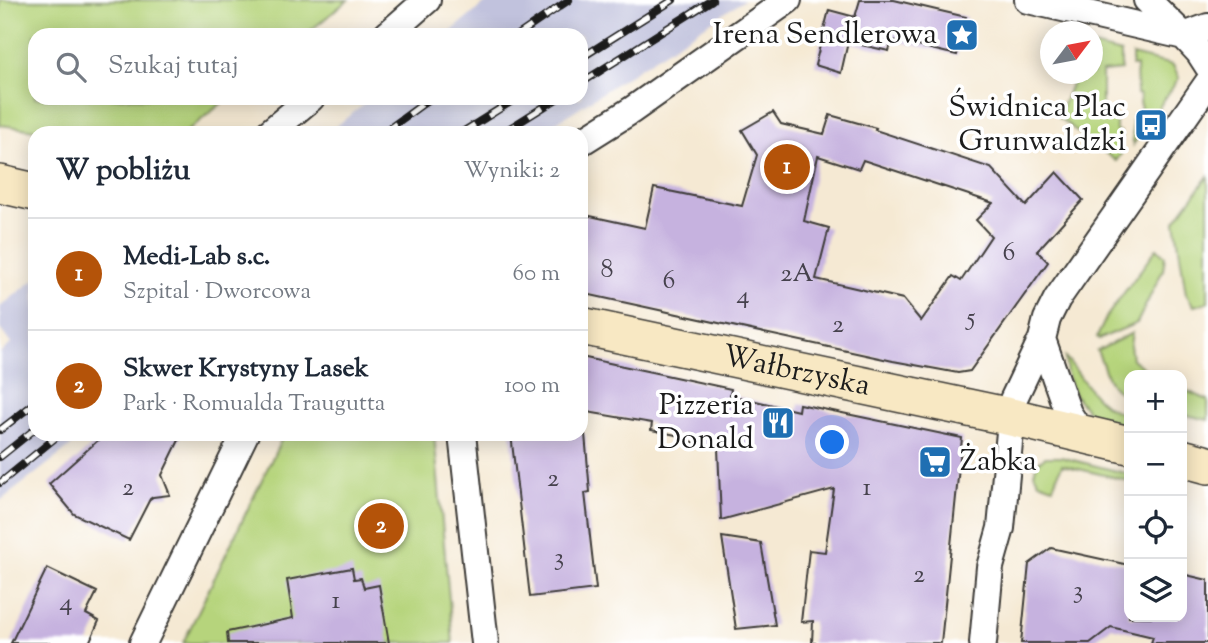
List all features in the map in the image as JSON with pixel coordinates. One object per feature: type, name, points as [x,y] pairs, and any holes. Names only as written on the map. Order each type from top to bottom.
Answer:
[{"type":"main road","points":[[0,184],[28,190]]},
{"type":"main road","name":"Wałbrzyska","points":[[588,327],[1011,417],[1124,444]]},
{"type":"main road","points":[[1187,459],[1208,465]]},
{"type":"street","points":[[395,28],[426,0]]},
{"type":"street","points":[[588,138],[632,110],[788,0]]},
{"type":"street","points":[[1028,0],[1196,31]]},
{"type":"street","points":[[1147,0],[1196,31],[1199,51],[1208,66]]},
{"type":"street","points":[[983,643],[990,566],[1000,528],[1013,400],[1042,339],[1047,319],[1057,299],[1208,83]]},
{"type":"street","points":[[277,126],[303,105]]},
{"type":"street","points":[[1042,339],[1068,413],[1082,434]]},
{"type":"street","points":[[143,643],[242,441]]},
{"type":"street","points":[[463,441],[485,643]]},
{"type":"shaded area","points":[[489,0],[744,0],[588,102],[588,28],[455,28]]},
{"type":"shaded area","points":[[362,105],[583,105],[551,126],[337,126]]},
{"type":"shaded area","points":[[28,285],[28,441],[78,441],[0,501],[0,353],[11,344],[0,329],[0,307]]},
{"type":"green space","points":[[0,0],[348,0],[314,28],[28,28],[28,105],[219,105],[194,126],[28,126],[28,129],[0,125]]},
{"type":"green space","points":[[1103,48],[1121,53],[1121,70],[1103,72]]},
{"type":"green space","points":[[1132,55],[1173,65],[1179,78],[1133,145],[1132,121],[1141,119],[1136,66],[1132,66]]},
{"type":"green space","points":[[1071,84],[1102,84],[1102,116],[1116,117],[1121,154],[1116,161],[1058,117]]},
{"type":"green space","points":[[1208,176],[1208,302],[1194,306],[1186,294],[1175,221]]},
{"type":"green space","points":[[1157,248],[1165,256],[1163,270],[1137,323],[1099,339],[1097,337],[1107,316]]},
{"type":"green space","points":[[1132,333],[1132,359],[1146,370],[1124,370],[1124,395],[1111,383],[1097,351]]},
{"type":"green space","points":[[1065,357],[1099,399],[1124,414],[1124,424],[1102,419],[1082,405],[1070,384]]},
{"type":"green space","points":[[1187,391],[1208,400],[1208,420],[1187,415]]},
{"type":"green space","points":[[281,441],[435,441],[453,643],[183,643]]},
{"type":"green space","points":[[1045,457],[1061,457],[1124,473],[1124,480],[1062,465],[1053,487],[1039,482],[1034,473],[1037,463]]},
{"type":"building","points":[[860,0],[894,0],[966,17],[957,55],[892,40],[889,51],[848,42],[841,73],[815,65],[829,10],[855,17]]},
{"type":"building","points":[[773,112],[781,124],[824,134],[830,115],[991,168],[1026,206],[1057,172],[1083,200],[1037,251],[1048,262],[970,371],[958,373],[893,361],[588,295],[588,216],[645,228],[654,188],[742,206],[757,155],[742,130]],"holes":[[[818,156],[859,169],[863,160],[993,203],[976,220],[991,236],[961,281],[953,276],[921,321],[903,299],[816,279],[829,228],[804,221]]]},
{"type":"building","points":[[588,358],[731,389],[730,395],[798,411],[799,404],[962,438],[941,643],[812,643],[813,621],[801,622],[809,550],[825,552],[834,489],[721,520],[718,448],[685,440],[686,437],[651,430],[652,423],[588,412]]},
{"type":"building","points":[[97,441],[179,441],[162,475],[170,495],[150,499],[129,540],[74,514],[49,484]]},
{"type":"building","points":[[512,441],[586,441],[590,492],[585,493],[596,589],[530,597]]},
{"type":"building","points":[[722,537],[761,543],[775,625],[736,629]]},
{"type":"building","points":[[1051,548],[1124,564],[1124,622],[1187,622],[1187,575],[1208,580],[1208,643],[1151,643],[1153,637],[1111,627],[1090,643],[1021,643],[1029,564]]},
{"type":"building","points":[[47,568],[97,592],[86,614],[99,621],[89,643],[11,643]]},
{"type":"building","points":[[352,568],[354,579],[361,578],[364,588],[379,585],[389,643],[228,643],[227,632],[293,618],[287,580]]},
{"type":"railway","points":[[528,28],[569,0]]},
{"type":"railway","points":[[588,54],[673,0]]},
{"type":"railway","points":[[588,79],[712,0]]},
{"type":"railway","points":[[393,126],[421,105]]},
{"type":"railway","points":[[472,126],[506,105]]},
{"type":"railway","points":[[513,126],[547,105]]},
{"type":"railway","points":[[0,430],[28,408]]},
{"type":"railway","points":[[0,457],[28,435]]},
{"type":"railway","points":[[0,483],[51,441]]},
{"type":"place","name":"Irena Sendlerowa","points":[[962,35]]},
{"type":"place","name":"Świdnica Plac Grunwaldzki","points":[[1151,125]]},
{"type":"place","name":"Medi-Lab s.c.","points":[[787,167]]},
{"type":"place","name":"Pizzeria Donald","points":[[778,423]]},
{"type":"place","name":"Żabka","points":[[935,462]]},
{"type":"place","name":"Skwer Krystyny Lasek","points":[[381,526]]}]
